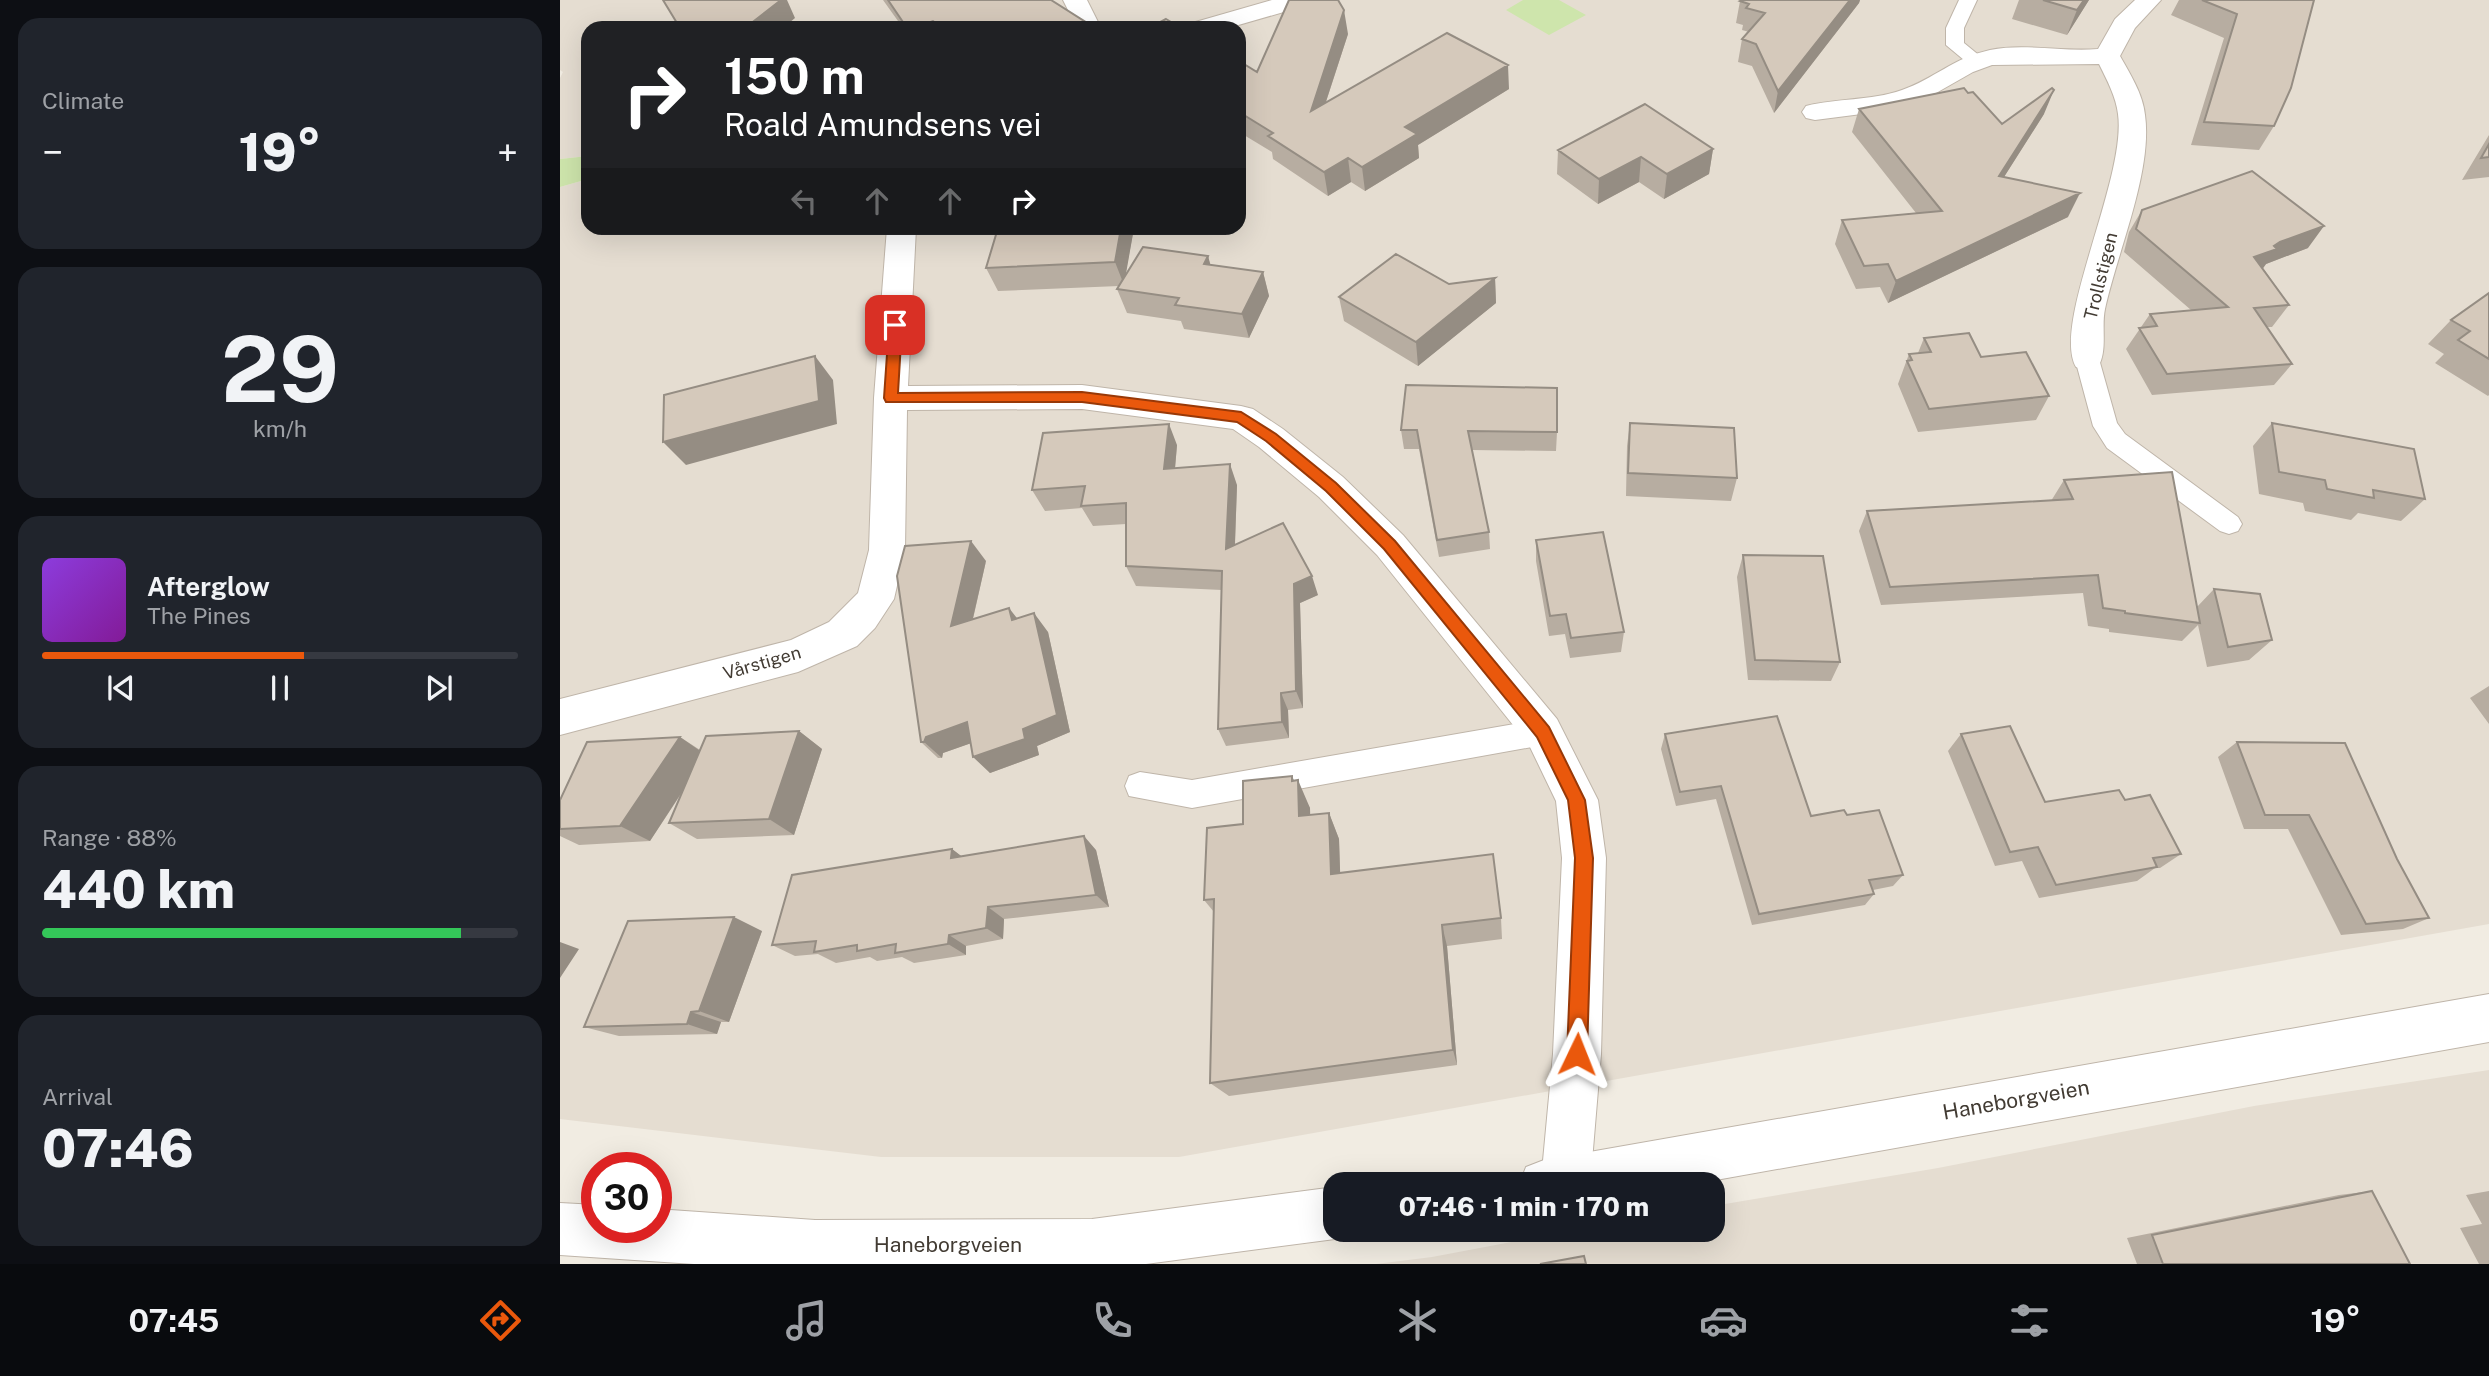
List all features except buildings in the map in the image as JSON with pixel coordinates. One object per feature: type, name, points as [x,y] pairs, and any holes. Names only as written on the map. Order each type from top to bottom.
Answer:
[{"type":"street","points":[[1075,0],[1086,21]]},
{"type":"street","points":[[1226,21],[1299,0]]},
{"type":"street","points":[[1815,112],[1892,103],[1927,89],[1977,61],[2002,57],[2082,59],[2107,56],[2124,24],[2149,0]]},
{"type":"street","name":"Trollstigen","points":[[2087,359],[2089,312],[2129,168],[2132,115],[2122,85],[2107,56]]},
{"type":"street","name":"Vårstigen","points":[[560,717],[798,655],[843,634],[862,617],[875,598],[887,550],[891,398],[901,235]]},
{"type":"street","points":[[891,398],[1082,397],[1241,418],[1271,438],[1331,487],[1390,545],[1543,732],[1577,800],[1584,858],[1577,1054],[1557,1172]]},
{"type":"street","name":"Haneborgveien","points":[[1616,1172],[2489,1018]]},
{"type":"street","name":"Haneborgveien","points":[[560,1230],[815,1245],[1096,1255],[1323,1215]]},
{"type":"lane","points":[[1968,0],[1955,28],[1955,45],[1977,61]]},
{"type":"lane","name":"Trollstigen","points":[[2087,359],[2105,426],[2116,442],[2229,524]]},
{"type":"lane","points":[[1140,786],[1192,794],[1543,732]]},
{"type":"shaded area","points":[[560,0],[2489,0],[2489,924],[1179,1157],[881,1157],[560,1119],[560,187],[581,181],[581,235],[1246,235],[1246,21],[581,21],[581,157],[560,159],[560,78],[563,72],[560,70]]},
{"type":"shaded area","points":[[2489,1070],[2489,1264],[1376,1264],[1432,1257],[1511,1242],[1725,1242],[1725,1204],[1938,1168],[2254,1106]]},
{"type":"green space","points":[[1523,0],[1559,0],[1586,15],[1549,35],[1506,10]]},
{"type":"green space","points":[[581,157],[581,181],[560,187],[560,159]]},
{"type":"route","points":[[895,325],[891,398],[1082,397],[1206,411],[1241,418],[1271,438],[1331,487],[1390,545],[1543,732],[1577,800],[1584,858],[1577,1054]]}]
